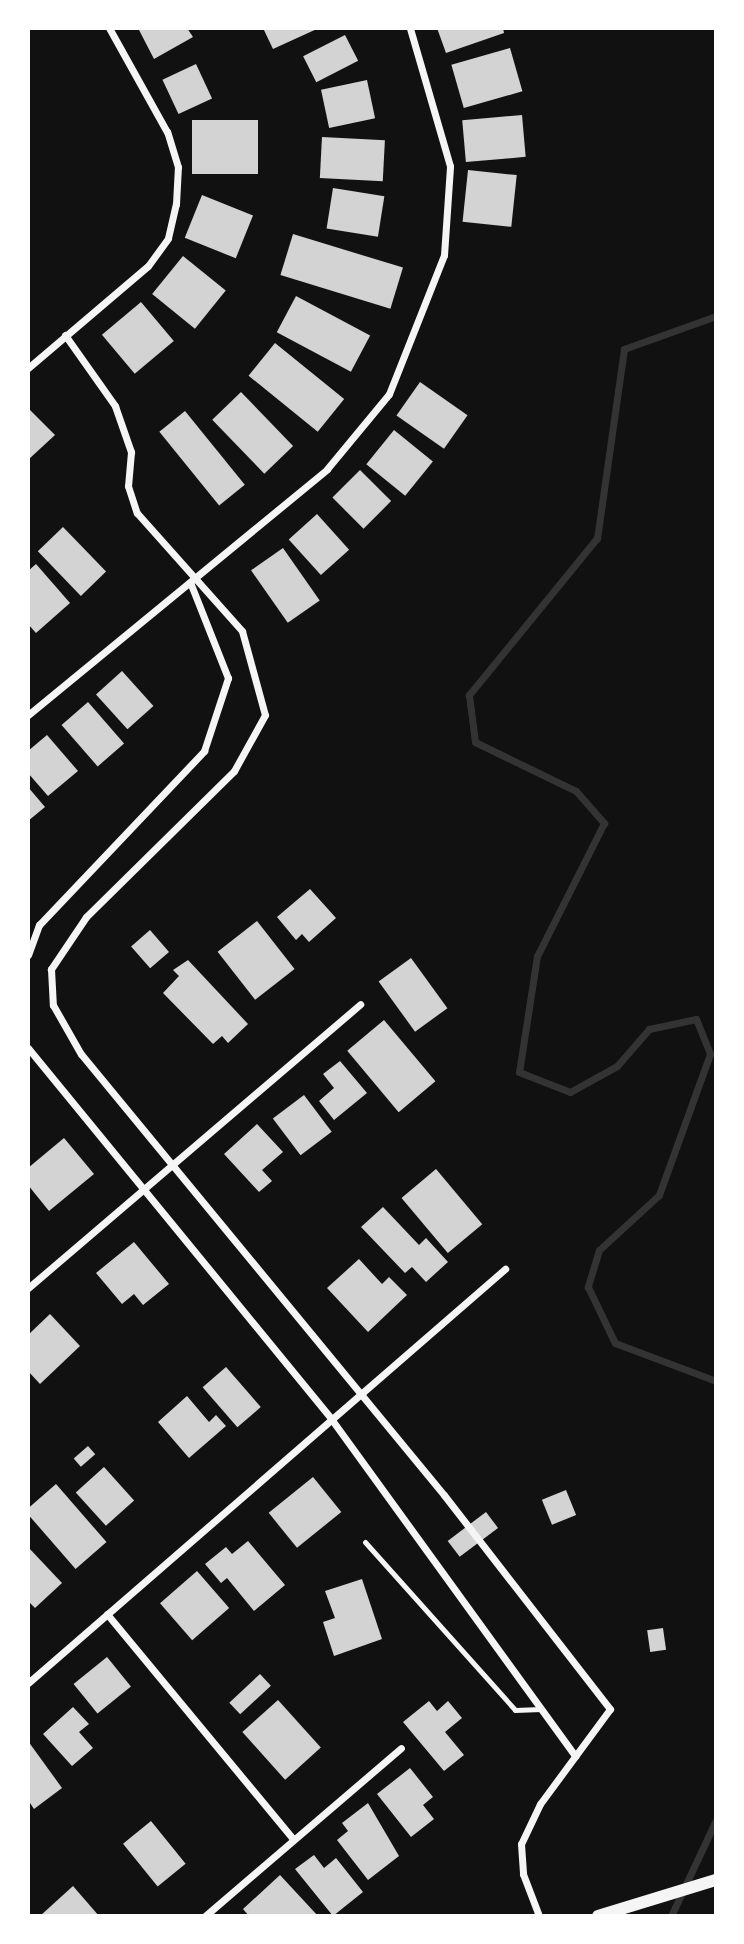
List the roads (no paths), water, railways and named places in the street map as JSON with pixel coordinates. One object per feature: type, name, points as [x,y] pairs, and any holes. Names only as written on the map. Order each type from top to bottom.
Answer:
[{"type":"street","points":[[28,368],[148,265],[168,238],[176,204],[178,167],[167,132],[109,28]]},
{"type":"street","points":[[28,715],[188,578],[327,469],[389,394],[421,324],[443,255],[450,166],[410,28]]},
{"type":"street","points":[[65,335],[115,406],[131,452],[128,486],[137,513],[188,578],[242,631],[265,715],[234,771],[86,917],[51,969],[53,1004],[64,1032],[172,1159],[610,1709],[575,1756],[521,1844],[523,1874],[539,1916]]},
{"type":"street","points":[[28,955],[39,925],[204,751],[228,678],[188,578]]},
{"type":"street","points":[[28,1288],[172,1159],[360,1004]]},
{"type":"street","points":[[28,1048],[143,1185],[332,1420],[575,1756]]},
{"type":"street","points":[[28,1683],[505,1269]]},
{"type":"street","points":[[107,1614],[293,1839]]},
{"type":"street","points":[[205,1916],[401,1748]]},
{"type":"street","points":[[598,1916],[716,1880]]},
{"type":"lane","points":[[365,1542],[515,1710],[541,1709]]},
{"type":"waterway","points":[[716,316],[624,349],[597,538],[469,695],[475,742],[576,791],[604,823],[537,956],[519,1072],[570,1092],[617,1066],[649,1029],[696,1019],[710,1054],[659,1195],[599,1250],[588,1287],[615,1343],[716,1381]]},
{"type":"waterway","points":[[671,1916],[716,1820]]}]
